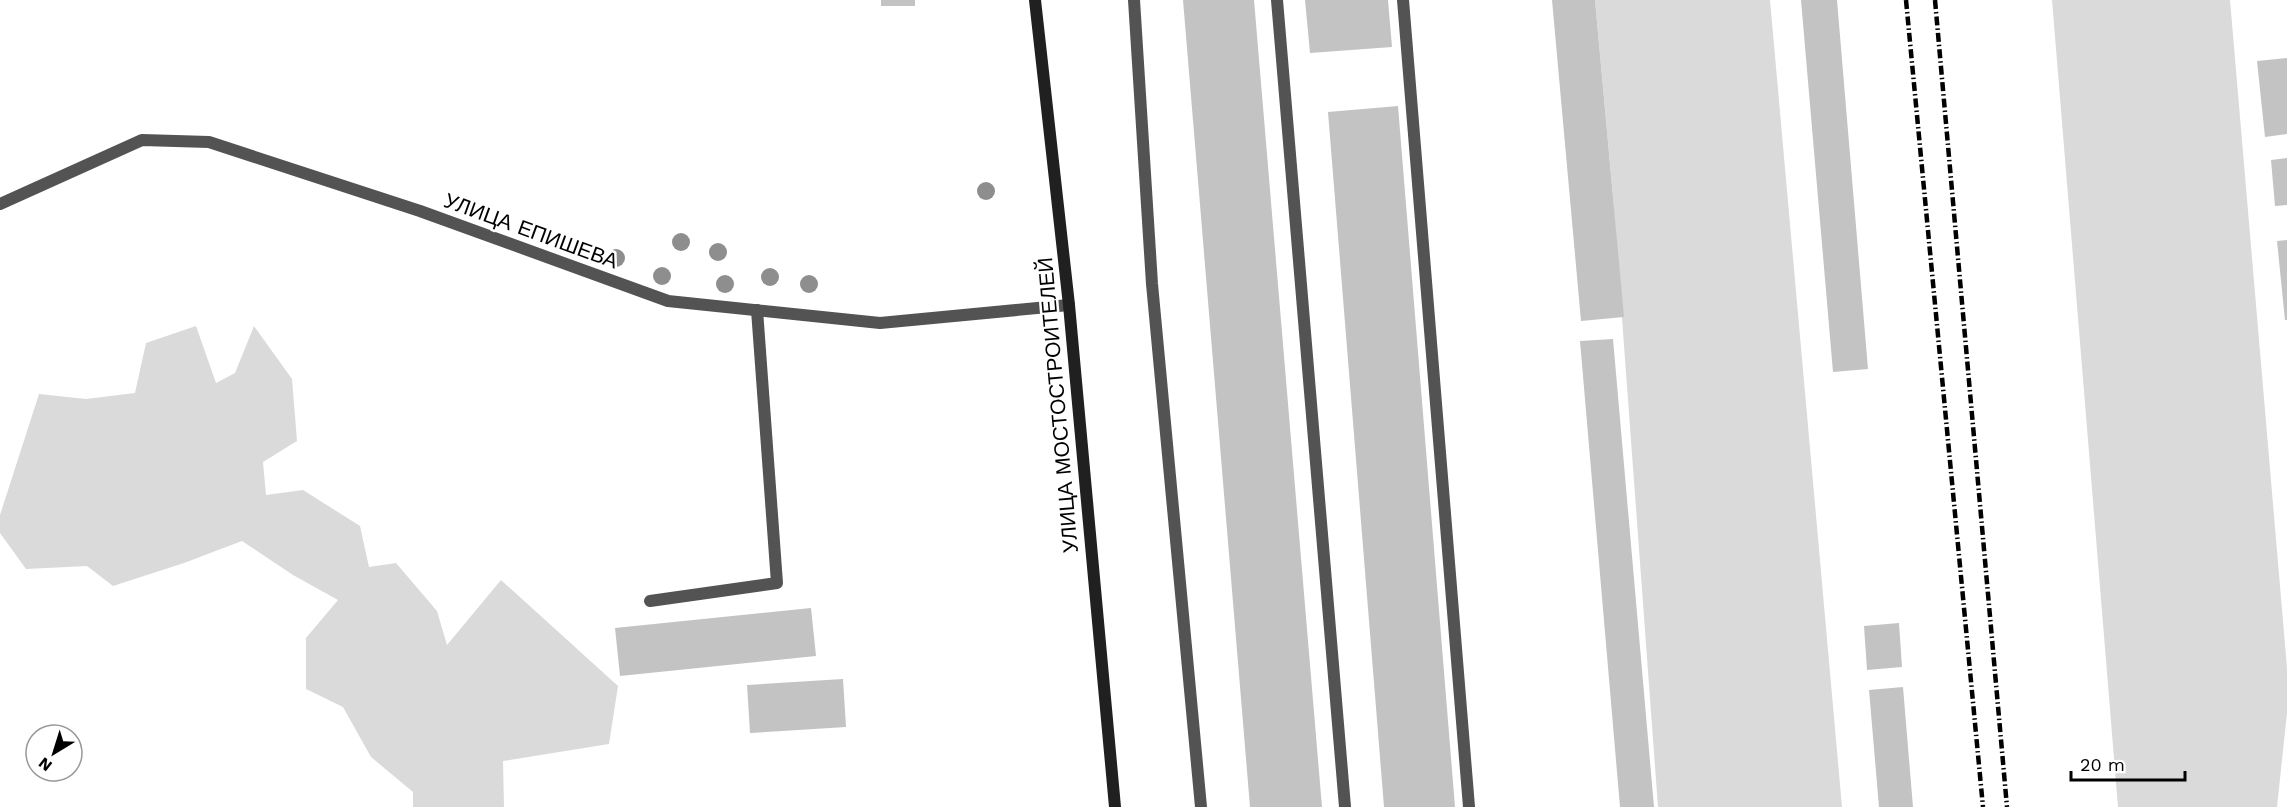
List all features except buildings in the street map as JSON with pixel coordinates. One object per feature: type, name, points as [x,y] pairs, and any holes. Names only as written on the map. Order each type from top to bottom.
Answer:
[{"type":"main road","name":"УЛИЦА МОСТОСТРОИТЕЛЕЙ","points":[[1035,0],[1069,305],[1115,807]]},
{"type":"street","points":[[1134,0],[1152,284],[1201,807]]},
{"type":"street","points":[[1277,0],[1345,807]]},
{"type":"street","points":[[1403,0],[1469,807]]},
{"type":"street","name":"УЛИЦА ЕПИШЕВА","points":[[0,204],[142,140],[209,142],[420,211],[668,301],[880,323],[1069,305]]},
{"type":"street","points":[[650,601],[777,583],[756,310]]},
{"type":"shaded area","points":[[1595,0],[1770,0],[1842,807],[1658,807],[1613,196]]},
{"type":"shaded area","points":[[2052,0],[2230,0],[2287,668],[2287,713],[2277,807],[2118,807]]},
{"type":"shaded area","points":[[196,326],[216,383],[235,373],[254,326],[292,379],[297,441],[263,462],[266,495],[303,490],[360,526],[369,567],[396,563],[437,611],[447,645],[501,580],[618,686],[609,744],[503,761],[504,807],[413,807],[413,792],[371,757],[343,707],[306,689],[306,638],[338,600],[293,575],[242,541],[113,586],[87,566],[26,569],[0,533],[0,515],[39,394],[86,399],[135,393],[146,343]]},
{"type":"railway","points":[[1906,0],[1983,807]]},
{"type":"railway","points":[[1935,0],[2007,807]]}]
